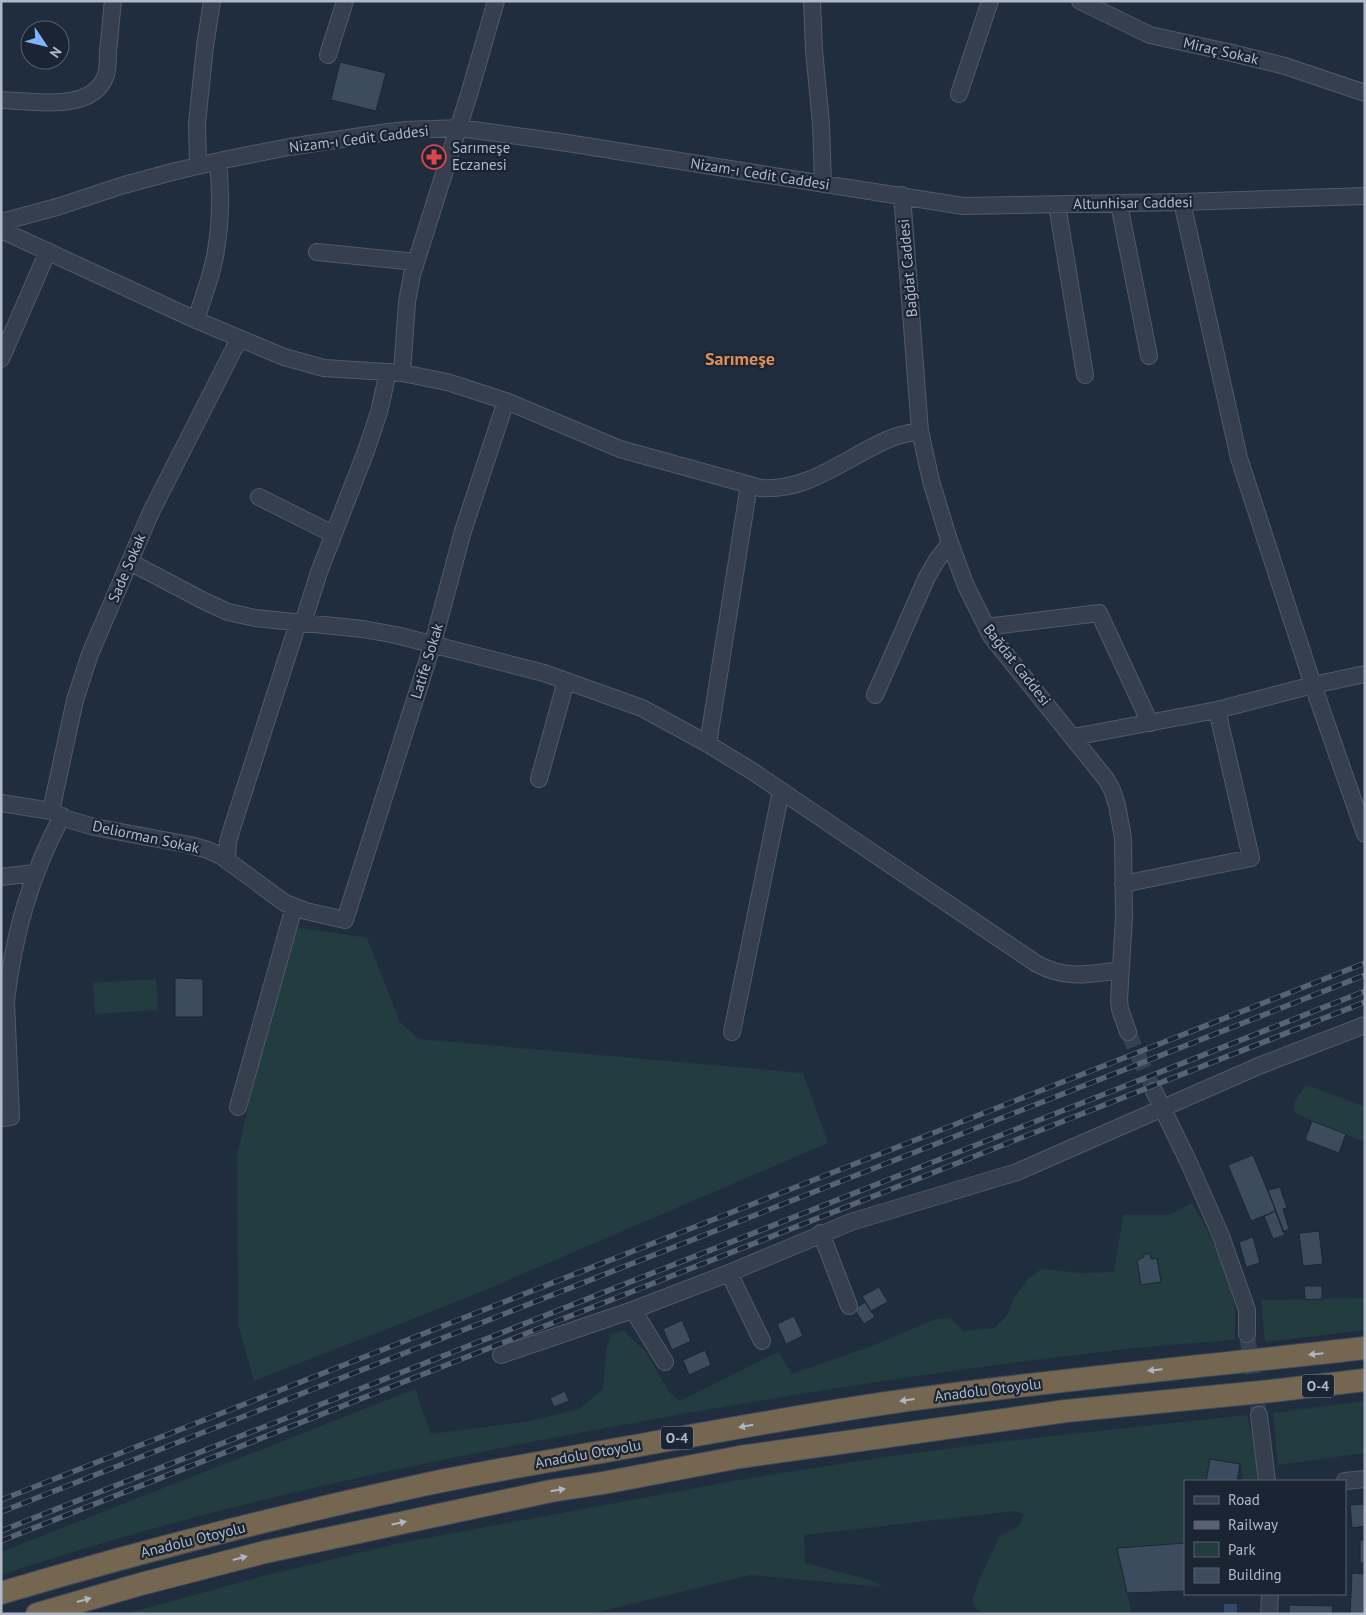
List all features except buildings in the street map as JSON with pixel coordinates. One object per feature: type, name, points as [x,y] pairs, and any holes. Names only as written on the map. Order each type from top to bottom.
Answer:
[{"type":"highway","name":"Anadolu Otoyolu","points":[[1,1593],[156,1548],[288,1516],[428,1484],[583,1455],[757,1424],[891,1403],[1056,1381],[1365,1348]]},
{"type":"highway","name":"Anadolu Otoyolu","points":[[37,1614],[141,1584],[274,1550],[541,1493],[740,1457],[1066,1411],[1365,1380]]},
{"type":"street","points":[[1,100],[60,103],[84,98],[94,92],[101,85],[106,73],[113,1]]},
{"type":"street","points":[[198,166],[197,122],[212,1]]},
{"type":"street","points":[[328,55],[345,1]]},
{"type":"street","points":[[227,860],[228,842],[233,825],[301,623],[395,372],[416,262],[459,128],[496,1]]},
{"type":"street","points":[[812,1],[824,184]]},
{"type":"street","points":[[959,94],[990,1]]},
{"type":"street","name":"Miraç Sokak","points":[[1080,1],[1150,35],[1232,52],[1285,66],[1365,93]]},
{"type":"street","name":"Nizam-ı Cedit Caddesi","points":[[1,222],[57,207],[124,184],[289,147],[388,132],[459,128],[902,195]]},
{"type":"street","points":[[196,320],[216,251],[220,218],[218,162]]},
{"type":"street","name":"Altunhisar Caddesi","points":[[902,195],[963,206],[1119,204],[1365,196]]},
{"type":"street","name":"Bağdat Caddesi","points":[[902,195],[920,432],[931,481],[950,544],[966,586],[986,627],[1004,653],[1106,779],[1117,805],[1122,838],[1124,918],[1119,1000],[1128,1032]]},
{"type":"street","points":[[1182,202],[1238,458],[1313,685],[1365,834]]},
{"type":"street","points":[[1119,204],[1149,356]]},
{"type":"street","points":[[1057,205],[1085,375]]},
{"type":"street","points":[[1,230],[196,320],[284,357],[324,368],[395,372],[447,382],[506,401],[620,449],[749,485],[773,489],[800,483],[896,436],[920,432]]},
{"type":"street","points":[[1,359],[48,251]]},
{"type":"street","points":[[317,252],[416,262]]},
{"type":"street","name":"Sade Sokak","points":[[1,1118],[11,1117],[4,1001],[12,952],[23,909],[56,814],[75,700],[82,675],[150,512],[240,339]]},
{"type":"street","name":"Latife Sokak","points":[[345,920],[433,643],[464,531],[506,401]]},
{"type":"street","points":[[708,744],[749,485]]},
{"type":"street","points":[[259,497],[333,534]]},
{"type":"street","points":[[875,695],[927,578],[937,560],[950,544]]},
{"type":"street","points":[[130,562],[216,608],[255,618],[363,629],[433,643],[544,673],[642,708],[708,744],[752,771],[1037,964],[1060,974],[1070,975],[1120,970]]},
{"type":"street","points":[[986,627],[1099,613],[1150,723]]},
{"type":"street","points":[[1073,737],[1218,710],[1313,685],[1365,674]]},
{"type":"street","points":[[539,779],[566,680]]},
{"type":"street","points":[[1123,884],[1252,858],[1218,710]]},
{"type":"street","points":[[732,1032],[781,790]]},
{"type":"street","name":"Deliorman Sokak","points":[[1,803],[56,814],[94,826],[208,850],[227,860],[271,893],[294,907],[345,920]]},
{"type":"street","points":[[1,877],[35,874]]},
{"type":"street","points":[[238,1107],[294,907]]},
{"type":"street","points":[[501,1355],[634,1310],[851,1222],[1016,1172],[1261,1065],[1365,1025]]},
{"type":"street","points":[[1154,1091],[1207,1202],[1233,1267],[1247,1310],[1247,1334]]},
{"type":"street","points":[[821,1233],[849,1306]]},
{"type":"street","points":[[729,1273],[762,1341]]},
{"type":"street","points":[[634,1310],[666,1362]]},
{"type":"street","points":[[1259,1416],[1267,1480]]},
{"type":"street","points":[[1346,1481],[1365,1479]]},
{"type":"street","points":[[1269,1614],[1270,1595]]},
{"type":"green space","points":[[295,927],[367,938],[400,1022],[419,1039],[803,1073],[828,1143],[476,1294],[254,1381],[238,1324],[237,1155],[260,1055]]},
{"type":"green space","points":[[156,979],[158,1010],[95,1014],[93,983]]},
{"type":"green space","points":[[1305,1086],[1313,1087],[1365,1107],[1365,1142],[1294,1112],[1294,1102]]},
{"type":"green space","points":[[1192,1203],[1223,1265],[1235,1308],[1235,1340],[1125,1349],[909,1377],[710,1409],[578,1433],[432,1462],[287,1494],[143,1531],[1,1575],[1,1552],[415,1389],[431,1434],[531,1421],[579,1409],[603,1389],[606,1352],[610,1335],[623,1330],[646,1352],[669,1392],[680,1401],[778,1352],[792,1374],[874,1345],[936,1319],[950,1318],[963,1331],[995,1328],[1007,1315],[1014,1298],[1028,1279],[1041,1269],[1081,1273],[1114,1272],[1123,1215],[1169,1215]]},
{"type":"green space","points":[[1365,1298],[1365,1330],[1265,1342],[1261,1300]]},
{"type":"green space","points":[[1365,1401],[1365,1453],[1278,1465],[1273,1413]]},
{"type":"green space","points":[[1247,1415],[1258,1457],[1259,1480],[1243,1480],[1240,1464],[1210,1459],[1206,1480],[1184,1480],[1184,1543],[1118,1548],[1132,1614],[986,1614],[977,1610],[972,1600],[1000,1536],[1019,1526],[1024,1514],[1014,1511],[804,1535],[805,1563],[871,1580],[883,1587],[750,1575],[591,1614],[125,1614],[267,1575],[400,1543],[739,1480],[884,1457],[998,1442]]},
{"type":"water","points":[[1224,1604],[1237,1604],[1237,1614],[1224,1614]]},
{"type":"tunnel","points":[[1128,1032],[1154,1091]]},
{"type":"tunnel","points":[[1247,1334],[1259,1415]]},
{"type":"railway","points":[[1,1500],[1365,963]]},
{"type":"railway","points":[[1,1512],[1365,975]]},
{"type":"railway","points":[[1,1531],[1365,991]]},
{"type":"railway","points":[[1,1541],[1365,1002]]},
{"type":"place","name":"Sarımeşe Eczanesi","points":[[434,157]]},
{"type":"district","name":"Sarımeşe","points":[[740,359]]}]
